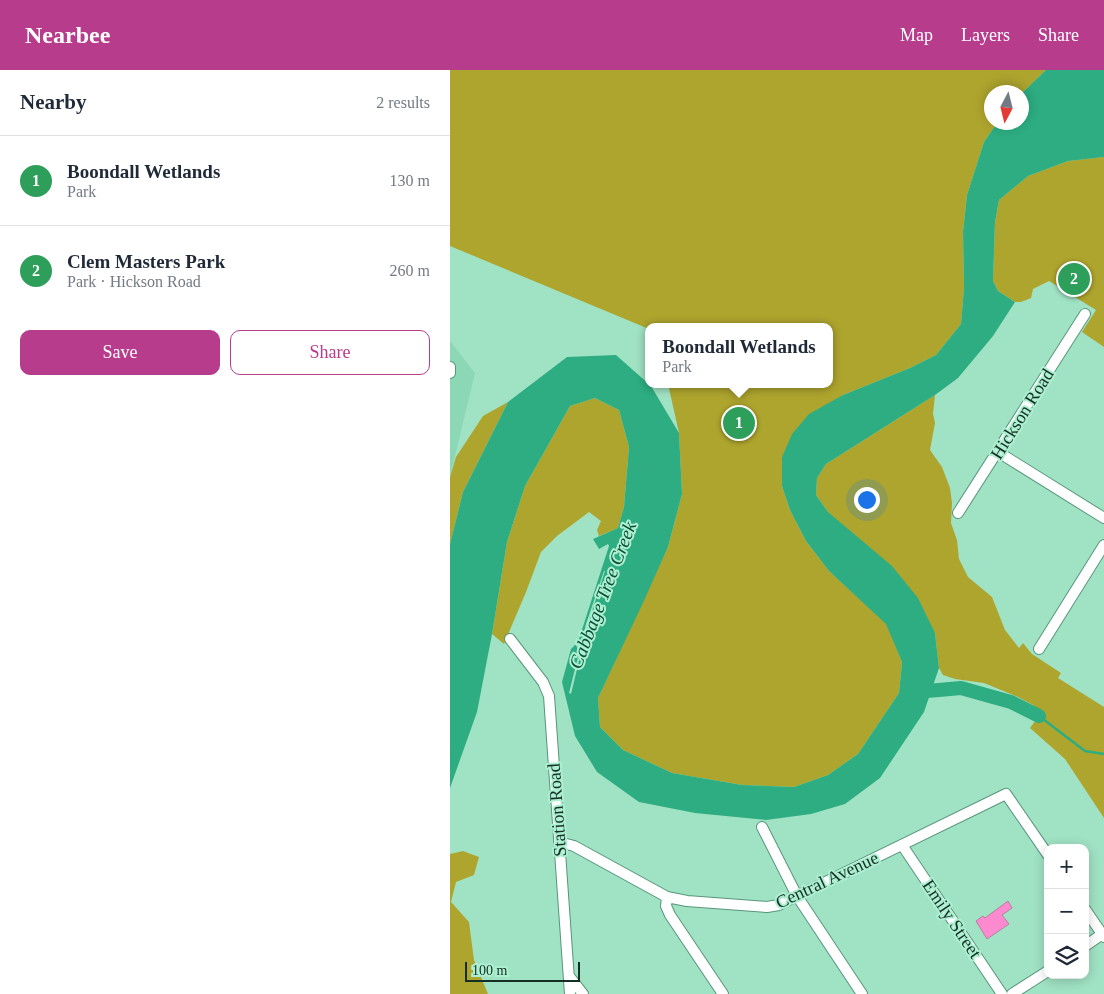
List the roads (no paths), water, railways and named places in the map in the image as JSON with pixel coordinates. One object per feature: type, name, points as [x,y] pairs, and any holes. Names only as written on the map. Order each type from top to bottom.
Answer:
[{"type":"street","name":"Hickson Road","points":[[958,514],[1086,314]]},
{"type":"street","points":[[450,367],[450,372]]},
{"type":"street","points":[[998,452],[1104,518]]},
{"type":"street","points":[[1039,649],[1104,545]]},
{"type":"street","name":"Station Road","points":[[510,639],[543,682],[549,696],[570,994]]},
{"type":"street","name":"Central Avenue","points":[[559,842],[574,846],[667,898],[767,907],[778,905],[1006,794],[1044,849]]},
{"type":"street","points":[[762,827],[797,896],[862,994]]},
{"type":"street","name":"Emily Street","points":[[902,845],[1002,994]]},
{"type":"street","points":[[667,898],[666,906],[670,915],[723,994]]},
{"type":"street","points":[[1089,915],[1103,935],[1089,944]]},
{"type":"street","points":[[1012,994],[1044,973]]},
{"type":"street","points":[[569,976],[583,994]]},
{"type":"water","name":"Cabbage Tree Creek","points":[[1046,70],[1104,70],[1104,157],[1068,161],[1028,176],[999,200],[995,222],[993,281],[998,291],[1015,302],[993,336],[958,378],[935,395],[826,464],[817,478],[816,495],[828,512],[892,566],[918,598],[935,633],[939,668],[924,712],[880,778],[845,804],[811,814],[766,820],[695,813],[639,802],[597,772],[575,736],[562,682],[571,649],[578,642],[609,546],[608,544],[599,549],[593,539],[618,528],[624,507],[629,447],[619,410],[595,398],[570,406],[525,486],[507,542],[477,712],[450,788],[450,544],[463,492],[508,402],[567,357],[616,355],[645,381],[645,388],[652,388],[679,433],[682,494],[668,547],[598,698],[600,727],[623,750],[672,773],[742,785],[794,787],[828,775],[858,754],[899,693],[902,662],[886,624],[829,571],[806,541],[790,510],[782,486],[782,457],[792,434],[809,414],[843,395],[910,368],[936,355],[961,324],[964,288],[963,232],[967,195],[984,142],[992,130],[1029,130],[1029,86]]},
{"type":"waterway","points":[[916,692],[961,688],[1011,702],[1039,716]]},
{"type":"waterway","points":[[1039,716],[1085,751],[1104,754]]},
{"type":"place","name":"Clem Masters Park","points":[[1074,279]]},
{"type":"place","name":"Boondall Wetlands","points":[[739,423]]}]
